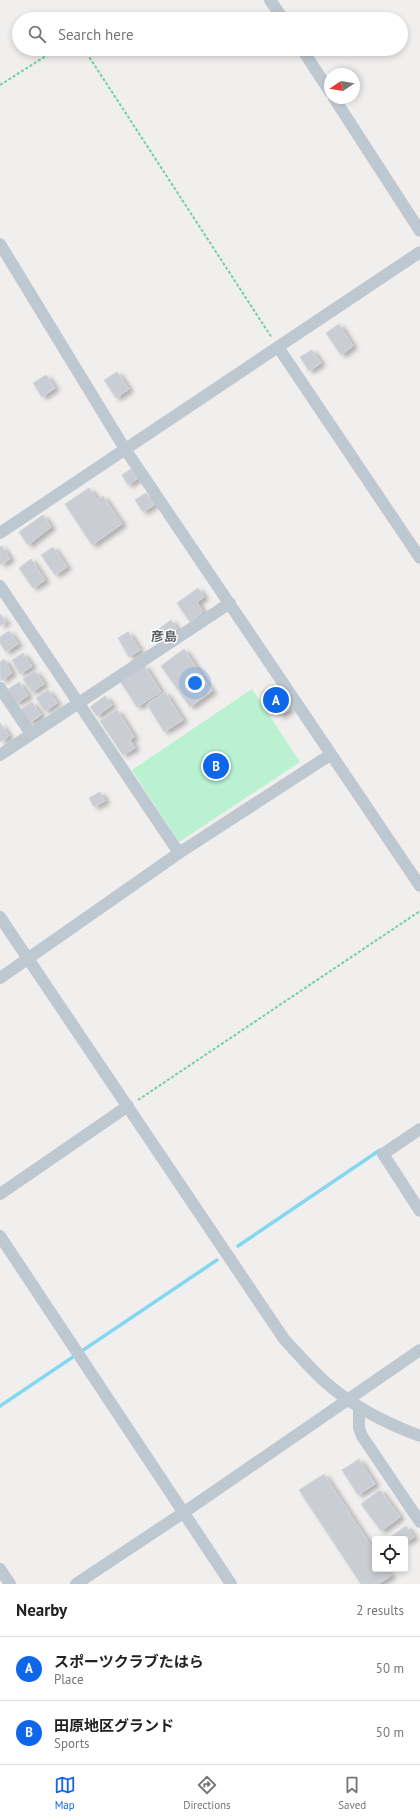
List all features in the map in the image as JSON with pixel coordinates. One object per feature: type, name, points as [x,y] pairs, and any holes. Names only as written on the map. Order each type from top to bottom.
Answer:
[{"type":"street","points":[[270,0],[278,12]]},
{"type":"street","points":[[307,56],[324,83]]},
{"type":"street","points":[[338,104],[420,231]]},
{"type":"street","points":[[0,244],[125,449],[230,603],[330,755],[420,886]]},
{"type":"street","points":[[0,533],[420,252]]},
{"type":"street","points":[[278,347],[420,558]]},
{"type":"street","points":[[0,586],[179,853]]},
{"type":"street","points":[[0,755],[230,603]]},
{"type":"street","points":[[0,688],[31,734]]},
{"type":"street","points":[[0,978],[29,960],[179,853],[330,755]]},
{"type":"street","points":[[0,917],[284,1339],[324,1381],[347,1400],[368,1413],[420,1436]]},
{"type":"street","points":[[0,1194],[128,1106]]},
{"type":"street","points":[[420,1130],[383,1154],[420,1211]]},
{"type":"street","points":[[0,1236],[231,1584]]},
{"type":"street","points":[[76,1584],[184,1513],[420,1350]]},
{"type":"street","points":[[359,1408],[359,1428],[362,1436],[420,1522]]},
{"type":"street","points":[[0,1569],[10,1584]]},
{"type":"path","points":[[0,85],[46,56]]},
{"type":"path","points":[[89,56],[278,347]]},
{"type":"path","points":[[128,1106],[420,911]]},
{"type":"green space","points":[[252,689],[300,762],[179,842],[132,770]]},
{"type":"building","points":[[339,324],[353,346],[341,355],[326,333]]},
{"type":"building","points":[[312,350],[321,363],[309,371],[300,357]]},
{"type":"building","points":[[117,372],[129,389],[116,398],[104,380]]},
{"type":"building","points":[[46,375],[55,388],[42,397],[33,383]]},
{"type":"building","points":[[131,469],[137,479],[128,485],[122,475]]},
{"type":"building","points":[[89,488],[98,500],[103,496],[122,524],[92,545],[65,504]]},
{"type":"building","points":[[146,493],[154,505],[143,512],[135,500]]},
{"type":"building","points":[[43,515],[51,527],[28,545],[19,532]]},
{"type":"building","points":[[2,546],[10,559],[0,565],[0,547]]},
{"type":"building","points":[[53,547],[67,567],[55,575],[41,555]]},
{"type":"building","points":[[31,559],[45,580],[33,588],[19,568]]},
{"type":"building","points":[[198,588],[204,597],[197,602],[203,612],[190,622],[177,603]]},
{"type":"building","points":[[0,614],[6,622],[0,626]]},
{"type":"building","points":[[171,620],[177,629],[162,640],[156,631]]},
{"type":"building","points":[[9,631],[18,644],[6,652],[0,643],[0,637]]},
{"type":"building","points":[[128,632],[140,650],[129,657],[118,638]]},
{"type":"building","points":[[184,649],[212,691],[190,707],[161,666]]},
{"type":"building","points":[[23,653],[32,666],[20,674],[12,660]]},
{"type":"building","points":[[4,659],[12,673],[1,681],[0,662]]},
{"type":"building","points":[[144,665],[161,692],[137,707],[120,681]]},
{"type":"building","points":[[35,671],[44,684],[32,692],[23,679]]},
{"type":"building","points":[[19,682],[28,696],[16,703],[7,690]]},
{"type":"building","points":[[273,685],[290,709],[280,716],[263,692]]},
{"type":"building","points":[[273,685],[290,709],[280,716],[263,692]]},
{"type":"building","points":[[48,690],[57,703],[45,711],[36,698]]},
{"type":"building","points":[[165,692],[183,720],[164,732],[147,704]]},
{"type":"building","points":[[105,696],[112,705],[97,716],[90,707]]},
{"type":"building","points":[[32,702],[41,715],[29,723],[20,710]]},
{"type":"building","points":[[117,710],[134,737],[130,740],[135,748],[123,755],[100,721]]},
{"type":"building","points":[[0,723],[9,736],[0,742]]},
{"type":"building","points":[[100,792],[105,801],[94,807],[89,798]]},
{"type":"building","points":[[359,1459],[375,1484],[358,1495],[342,1470]]},
{"type":"building","points":[[324,1474],[372,1547],[372,1572],[388,1572],[391,1576],[378,1584],[361,1584],[299,1490]]},
{"type":"building","points":[[380,1490],[400,1517],[381,1531],[361,1504]]},
{"type":"building","points":[[406,1526],[414,1537],[408,1541],[408,1536],[392,1536]]},
{"type":"waterway","points":[[238,1246],[380,1150]]},
{"type":"waterway","points":[[0,1406],[217,1260]]},
{"type":"place","name":"スポーツクラブたはら","points":[[276,700]]},
{"type":"place","name":"田原地区グランド","points":[[216,766]]},
{"type":"district","name":"彦島","points":[[164,636]]}]
